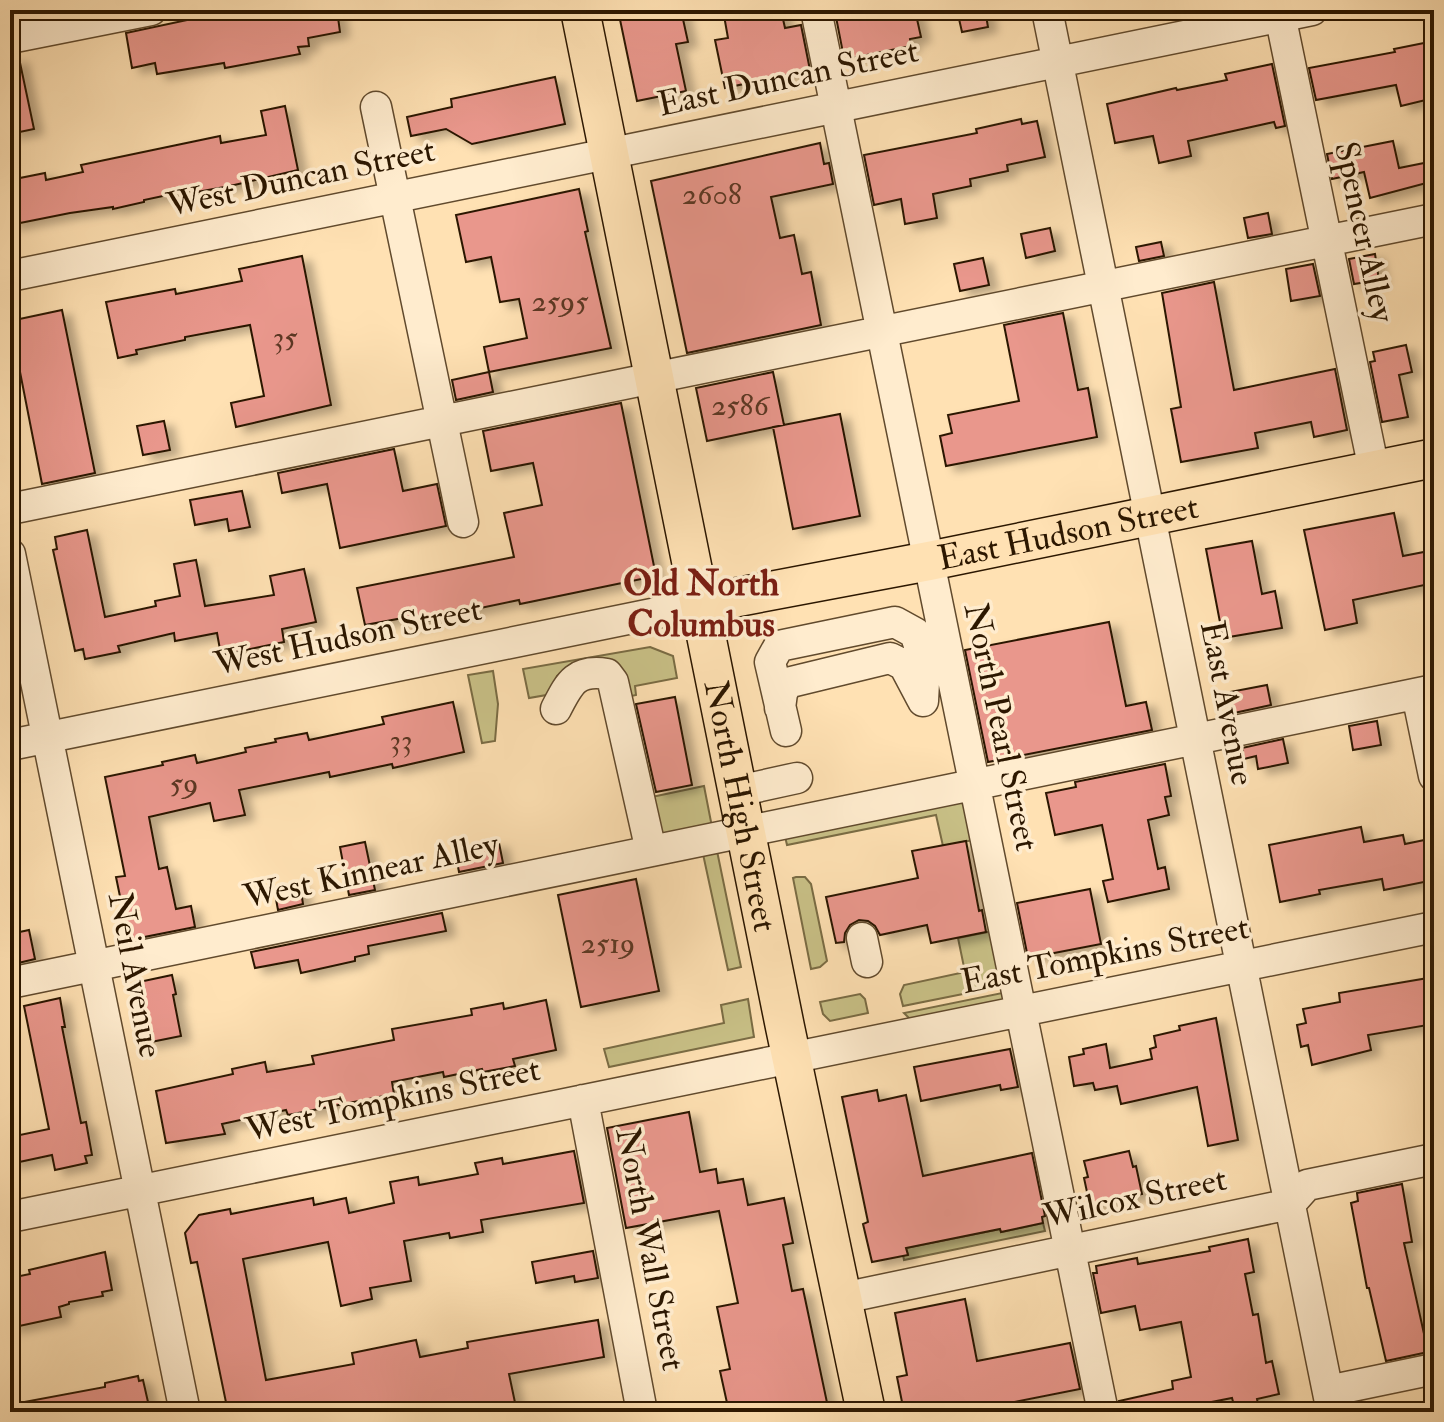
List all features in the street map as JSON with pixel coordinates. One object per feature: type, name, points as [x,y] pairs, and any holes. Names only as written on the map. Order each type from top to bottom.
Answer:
[{"type":"main road","name":"North High Street","points":[[580,10],[791,1058],[866,1412]]},
{"type":"main road","name":"East Hudson Street","points":[[701,604],[1434,458]]},
{"type":"street","points":[[10,38],[151,10]]},
{"type":"street","name":"North Pearl Street","points":[[816,10],[1103,1412]]},
{"type":"street","name":"East Avenue","points":[[1047,10],[1330,1402]]},
{"type":"street","name":"East Duncan Street","points":[[608,154],[1280,13],[1312,10]]},
{"type":"street","name":"Spencer Alley","points":[[1280,13],[1374,470]]},
{"type":"street","points":[[376,107],[463,522]]},
{"type":"street","name":"West Duncan Street","points":[[10,276],[608,154]]},
{"type":"street","points":[[10,509],[1434,219]]},
{"type":"street","name":"Neil Avenue","points":[[10,554],[185,1412]]},
{"type":"street","name":"West Hudson Street","points":[[10,745],[701,604]]},
{"type":"street","points":[[783,720],[770,662],[779,646],[895,622],[915,633],[925,664],[923,701]]},
{"type":"street","points":[[556,709],[569,684],[576,678],[607,674],[613,682],[651,851]]},
{"type":"street","points":[[1425,692],[1434,776]]},
{"type":"street","name":"West Kinnear Alley","points":[[10,983],[1425,692]]},
{"type":"street","points":[[738,791],[797,778]]},
{"type":"street","name":"East Tompkins Street","points":[[791,1058],[1434,927]]},
{"type":"street","name":"West Tompkins Street","points":[[10,1217],[791,1058]]},
{"type":"street","name":"North Wall Street","points":[[583,1100],[642,1412]]},
{"type":"street","name":"Wilcox Street","points":[[843,1298],[1290,1204],[1307,1185],[1434,1159]]},
{"type":"street","points":[[1330,1402],[1434,1369]]},
{"type":"shaded area","points":[[650,647],[673,656],[677,678],[635,686],[636,695],[627,697],[568,669],[557,676],[552,694],[529,698],[523,669]]},
{"type":"shaded area","points":[[493,671],[498,704],[495,741],[482,743],[468,675]]},
{"type":"shaded area","points":[[704,786],[712,827],[662,834],[647,798]]},
{"type":"shaded area","points":[[968,791],[978,839],[943,846],[936,815],[787,845],[784,832]]},
{"type":"shaded area","points":[[717,851],[741,967],[728,970],[703,854]]},
{"type":"shaded area","points":[[805,877],[811,884],[827,961],[811,969],[793,878]]},
{"type":"shaded area","points":[[998,930],[1008,985],[903,1006],[900,994],[904,985],[965,972],[958,938]]},
{"type":"shaded area","points":[[1007,992],[1004,1001],[911,1020],[904,1013]]},
{"type":"shaded area","points":[[860,994],[865,999],[868,1013],[830,1021],[823,1014],[820,1002]]},
{"type":"shaded area","points":[[748,999],[754,1037],[609,1067],[604,1049],[724,1023],[721,1005]]},
{"type":"shaded area","points":[[1043,1223],[1045,1231],[904,1260],[903,1255],[908,1254],[906,1248]]},
{"type":"building","points":[[234,10],[337,10],[340,32],[308,38],[309,46],[298,47],[300,54],[225,68],[224,63],[157,74],[155,63],[132,68],[126,33]]},
{"type":"building","points":[[618,10],[681,10],[688,42],[676,44],[686,91],[637,101]]},
{"type":"building","points":[[723,10],[781,10],[785,28],[801,25],[810,70],[725,88],[715,40],[728,38]]},
{"type":"building","points":[[915,10],[921,37],[910,39],[911,46],[852,58],[850,52],[843,53],[835,12]]},
{"type":"building","points":[[957,10],[985,10],[988,27],[962,32]]},
{"type":"building","points":[[1434,41],[1434,98],[1401,106],[1396,85],[1316,100],[1309,68],[1395,52],[1394,49]]},
{"type":"building","points":[[19,58],[34,129],[10,134],[10,59]]},
{"type":"building","points":[[1272,64],[1285,126],[1276,128],[1274,122],[1188,141],[1191,156],[1159,163],[1153,136],[1115,143],[1107,104],[1227,80],[1225,74]]},
{"type":"building","points":[[555,77],[565,124],[472,144],[446,129],[411,136],[407,117],[452,107],[451,99]]},
{"type":"building","points":[[285,106],[298,170],[230,186],[197,192],[196,189],[113,209],[70,213],[10,225],[10,183],[15,179],[45,173],[46,180],[83,172],[81,165],[220,136],[221,143],[266,135],[261,111]]},
{"type":"building","points":[[1021,119],[1022,124],[1037,121],[1045,157],[1007,165],[1008,171],[970,179],[971,186],[933,194],[937,218],[905,224],[901,199],[874,205],[864,155],[977,133],[976,129]]},
{"type":"building","points":[[1393,141],[1399,168],[1434,161],[1434,181],[1370,198],[1364,172],[1332,179],[1327,154]]},
{"type":"building","points":[[820,143],[824,164],[829,163],[833,184],[771,197],[780,238],[794,235],[802,274],[811,272],[821,325],[687,353],[651,181]]},
{"type":"building","points":[[579,189],[588,231],[585,232],[611,348],[489,372],[484,347],[527,338],[519,299],[500,302],[491,257],[466,262],[456,215]]},
{"type":"building","points":[[1268,213],[1272,234],[1248,238],[1244,218]]},
{"type":"building","points":[[1050,228],[1055,251],[1026,258],[1021,234]]},
{"type":"building","points":[[1161,242],[1164,256],[1139,261],[1136,247]]},
{"type":"building","points":[[1375,254],[1379,280],[1354,284],[1349,259]]},
{"type":"building","points":[[302,256],[331,405],[236,427],[231,403],[264,396],[250,325],[185,337],[185,340],[136,350],[137,354],[118,358],[106,302],[175,289],[176,294],[242,281],[239,269]]},
{"type":"building","points":[[983,258],[989,285],[960,291],[954,264]]},
{"type":"building","points":[[1313,264],[1320,296],[1291,301],[1286,269]]},
{"type":"building","points":[[1214,282],[1234,390],[1335,369],[1347,430],[1314,437],[1311,422],[1255,433],[1258,448],[1181,462],[1171,409],[1181,407],[1162,293]]},
{"type":"building","points":[[62,310],[95,473],[42,484],[10,321]]},
{"type":"building","points":[[1063,313],[1078,390],[1088,388],[1097,437],[946,466],[940,436],[952,433],[948,415],[1019,401],[1004,325]]},
{"type":"building","points":[[1406,345],[1412,372],[1399,375],[1408,417],[1382,422],[1370,362],[1375,361],[1373,352]]},
{"type":"building","points":[[489,372],[493,392],[456,400],[452,380]]},
{"type":"building","points":[[773,372],[784,425],[707,441],[696,388]]},
{"type":"building","points":[[621,403],[656,576],[520,604],[519,600],[405,627],[403,618],[365,625],[357,588],[514,557],[504,513],[542,505],[533,463],[491,471],[483,431]]},
{"type":"building","points":[[840,414],[860,516],[793,529],[773,427]]},
{"type":"building","points":[[164,421],[170,450],[143,455],[137,426]]},
{"type":"building","points":[[394,449],[403,491],[437,484],[446,526],[340,548],[327,484],[282,493],[278,473]]},
{"type":"building","points":[[242,491],[250,527],[229,531],[227,519],[195,525],[190,500]]},
{"type":"building","points":[[1394,513],[1403,556],[1434,550],[1434,583],[1353,600],[1357,623],[1325,630],[1304,530]]},
{"type":"building","points":[[87,530],[105,617],[156,606],[155,601],[180,596],[174,564],[196,560],[205,606],[274,595],[270,576],[304,569],[316,622],[282,629],[284,642],[221,655],[217,633],[175,641],[174,633],[118,646],[120,652],[85,659],[83,649],[75,651],[53,550],[57,549],[55,537]]},
{"type":"building","points":[[1252,541],[1262,594],[1275,591],[1282,628],[1223,638],[1206,549]]},
{"type":"building","points":[[1109,622],[1126,706],[1146,702],[1152,730],[988,762],[965,650]]},
{"type":"building","points":[[1267,685],[1271,705],[1234,713],[1230,692]]},
{"type":"building","points":[[675,697],[692,785],[656,792],[636,704]]},
{"type":"building","points":[[453,702],[464,752],[393,768],[392,764],[330,777],[329,772],[239,790],[245,815],[214,821],[210,803],[149,817],[159,869],[167,867],[176,909],[191,906],[195,927],[129,940],[116,877],[125,876],[105,777],[195,755],[197,763],[246,752],[245,748],[276,742],[275,739],[307,733],[309,740],[384,724],[382,717]]},
{"type":"building","points":[[1377,721],[1381,745],[1353,750],[1349,726]]},
{"type":"building","points":[[1283,739],[1288,763],[1258,769],[1256,756],[1244,759],[1242,748]]},
{"type":"building","points":[[1165,764],[1171,796],[1165,797],[1169,815],[1148,820],[1158,869],[1165,867],[1169,889],[1108,902],[1103,881],[1113,879],[1102,825],[1055,835],[1046,793],[1076,787],[1075,782]]},
{"type":"building","points":[[1361,827],[1364,842],[1403,835],[1405,844],[1434,838],[1434,880],[1384,890],[1382,879],[1319,890],[1320,894],[1280,902],[1269,845]]},
{"type":"building","points":[[966,841],[986,932],[931,943],[927,925],[880,935],[868,921],[859,920],[850,925],[844,942],[836,943],[826,897],[918,878],[912,851]]},
{"type":"building","points":[[365,842],[375,890],[349,895],[340,847]]},
{"type":"building","points":[[499,843],[503,863],[459,872],[455,851]]},
{"type":"building","points":[[636,879],[659,991],[581,1007],[558,895]]},
{"type":"building","points":[[300,884],[303,904],[278,910],[274,888]]},
{"type":"building","points":[[1090,889],[1101,944],[1028,958],[1017,903]]},
{"type":"building","points":[[442,913],[446,931],[368,946],[369,954],[355,957],[355,961],[301,973],[298,960],[255,968],[251,952]]},
{"type":"building","points":[[29,930],[35,959],[10,965],[10,934]]},
{"type":"building","points":[[172,975],[181,1036],[146,1043],[141,1018],[147,1017],[139,982]]},
{"type":"building","points":[[1434,977],[1434,1024],[1368,1035],[1371,1050],[1312,1065],[1308,1045],[1301,1047],[1297,1025],[1306,1023],[1303,1009],[1340,1002],[1339,993]]},
{"type":"building","points":[[60,998],[65,1027],[62,1027],[81,1123],[86,1122],[92,1155],[85,1156],[87,1163],[55,1170],[52,1155],[10,1164],[10,1137],[49,1129],[24,1006]]},
{"type":"building","points":[[546,1000],[556,1050],[513,1059],[515,1066],[444,1077],[443,1072],[392,1082],[394,1094],[288,1115],[286,1110],[222,1124],[225,1134],[166,1143],[156,1091],[233,1074],[232,1069],[265,1062],[267,1072],[314,1064],[312,1056],[394,1040],[392,1029],[472,1015],[471,1009],[503,1003],[504,1009]]},
{"type":"building","points":[[1216,1018],[1238,1140],[1208,1146],[1197,1087],[1121,1104],[1117,1086],[1095,1090],[1093,1083],[1074,1086],[1069,1057],[1084,1054],[1083,1049],[1106,1044],[1110,1068],[1152,1059],[1150,1049],[1156,1047],[1154,1036],[1180,1030],[1179,1026]]},
{"type":"building","points":[[1010,1049],[1018,1087],[1001,1090],[1000,1085],[921,1101],[914,1067]]},
{"type":"building","points":[[877,1090],[879,1101],[906,1095],[923,1176],[1032,1153],[1045,1216],[1042,1217],[1043,1223],[906,1248],[908,1255],[872,1262],[863,1224],[868,1222],[842,1097]]},
{"type":"building","points":[[689,1112],[700,1172],[716,1169],[718,1183],[743,1179],[748,1205],[784,1198],[793,1243],[783,1245],[792,1291],[803,1289],[829,1412],[729,1412],[720,1371],[730,1369],[717,1307],[738,1303],[719,1211],[626,1228],[607,1128]]},
{"type":"building","points":[[574,1151],[584,1203],[481,1220],[483,1232],[450,1238],[449,1233],[404,1241],[411,1281],[370,1288],[372,1299],[341,1306],[328,1242],[243,1259],[266,1380],[354,1364],[352,1353],[416,1340],[420,1357],[468,1348],[467,1342],[598,1320],[604,1357],[509,1374],[517,1412],[393,1412],[392,1403],[345,1412],[228,1412],[197,1262],[191,1263],[185,1233],[199,1215],[230,1209],[231,1214],[313,1198],[314,1205],[346,1198],[349,1213],[394,1203],[390,1182],[418,1177],[419,1185],[478,1174],[475,1163],[502,1158],[503,1164]]},
{"type":"building","points":[[1129,1151],[1142,1194],[1090,1206],[1084,1161]]},
{"type":"building","points":[[1402,1184],[1412,1242],[1404,1243],[1428,1352],[1386,1361],[1367,1288],[1351,1203],[1358,1201],[1357,1193]]},
{"type":"building","points":[[1248,1239],[1254,1272],[1245,1274],[1253,1315],[1258,1314],[1266,1363],[1272,1361],[1279,1394],[1257,1399],[1258,1404],[1235,1409],[1232,1398],[1161,1412],[1121,1412],[1119,1401],[1173,1389],[1172,1381],[1191,1377],[1181,1322],[1140,1330],[1135,1306],[1101,1313],[1093,1273],[1097,1273],[1096,1266],[1137,1258],[1138,1264],[1210,1251],[1209,1247]]},
{"type":"building","points":[[593,1251],[598,1278],[575,1282],[574,1276],[536,1283],[532,1262]]},
{"type":"building","points":[[105,1252],[112,1290],[102,1292],[103,1296],[69,1302],[59,1307],[61,1317],[10,1328],[10,1278],[30,1274],[29,1270]]},
{"type":"building","points":[[965,1299],[977,1361],[1070,1343],[1080,1389],[963,1412],[904,1412],[897,1377],[907,1375],[895,1313]]},
{"type":"building","points":[[138,1376],[139,1381],[143,1380],[148,1402],[143,1403],[143,1407],[118,1412],[25,1412],[24,1402],[105,1387],[105,1383]]},
{"type":"district","name":"Old North Columbus","points":[[701,604]]}]
